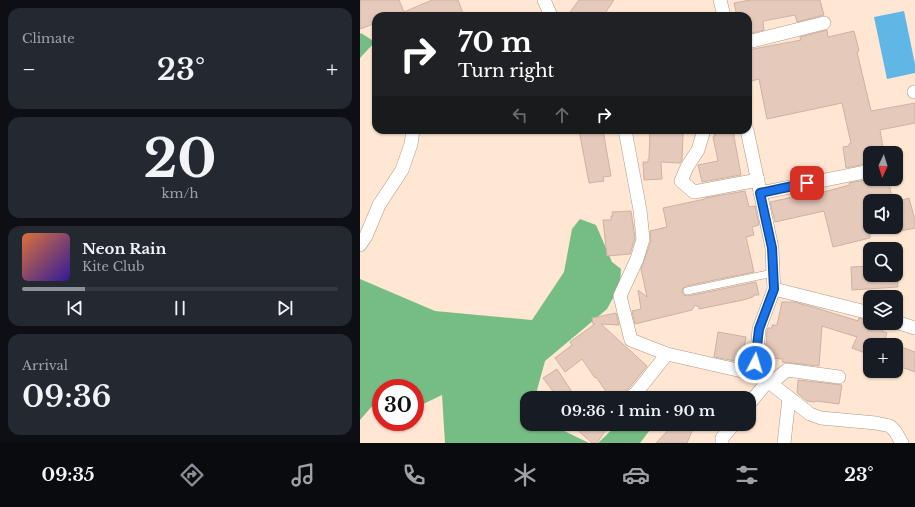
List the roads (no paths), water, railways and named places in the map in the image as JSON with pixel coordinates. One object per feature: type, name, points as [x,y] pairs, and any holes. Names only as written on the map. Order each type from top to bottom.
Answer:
[{"type":"street","points":[[544,0],[549,12]]},
{"type":"street","points":[[720,0],[723,12]]},
{"type":"street","points":[[752,41],[824,23]]},
{"type":"street","points":[[360,245],[366,236],[380,205],[402,170],[411,144],[412,134]]},
{"type":"street","points":[[625,134],[640,210],[643,239],[637,259],[620,296],[631,340],[667,354],[754,374],[810,414],[821,418],[876,423],[890,426],[895,431],[902,443]]},
{"type":"street","points":[[703,134],[698,150],[687,167],[681,181],[694,192],[758,180]]},
{"type":"street","points":[[748,134],[772,248],[774,289],[759,329],[754,374]]},
{"type":"street","points":[[760,193],[863,172]]},
{"type":"street","points":[[774,289],[863,311]]},
{"type":"street","points":[[903,324],[915,328]]},
{"type":"street","points":[[638,391],[667,354]]},
{"type":"street","points":[[756,396],[768,383],[787,370],[839,378]]},
{"type":"street","points":[[784,443],[789,398]]},
{"type":"street","points":[[722,443],[722,438],[728,431]]},
{"type":"lane","points":[[687,291],[773,273]]},
{"type":"water","points":[[904,11],[915,64],[915,73],[887,79],[874,17]]}]
